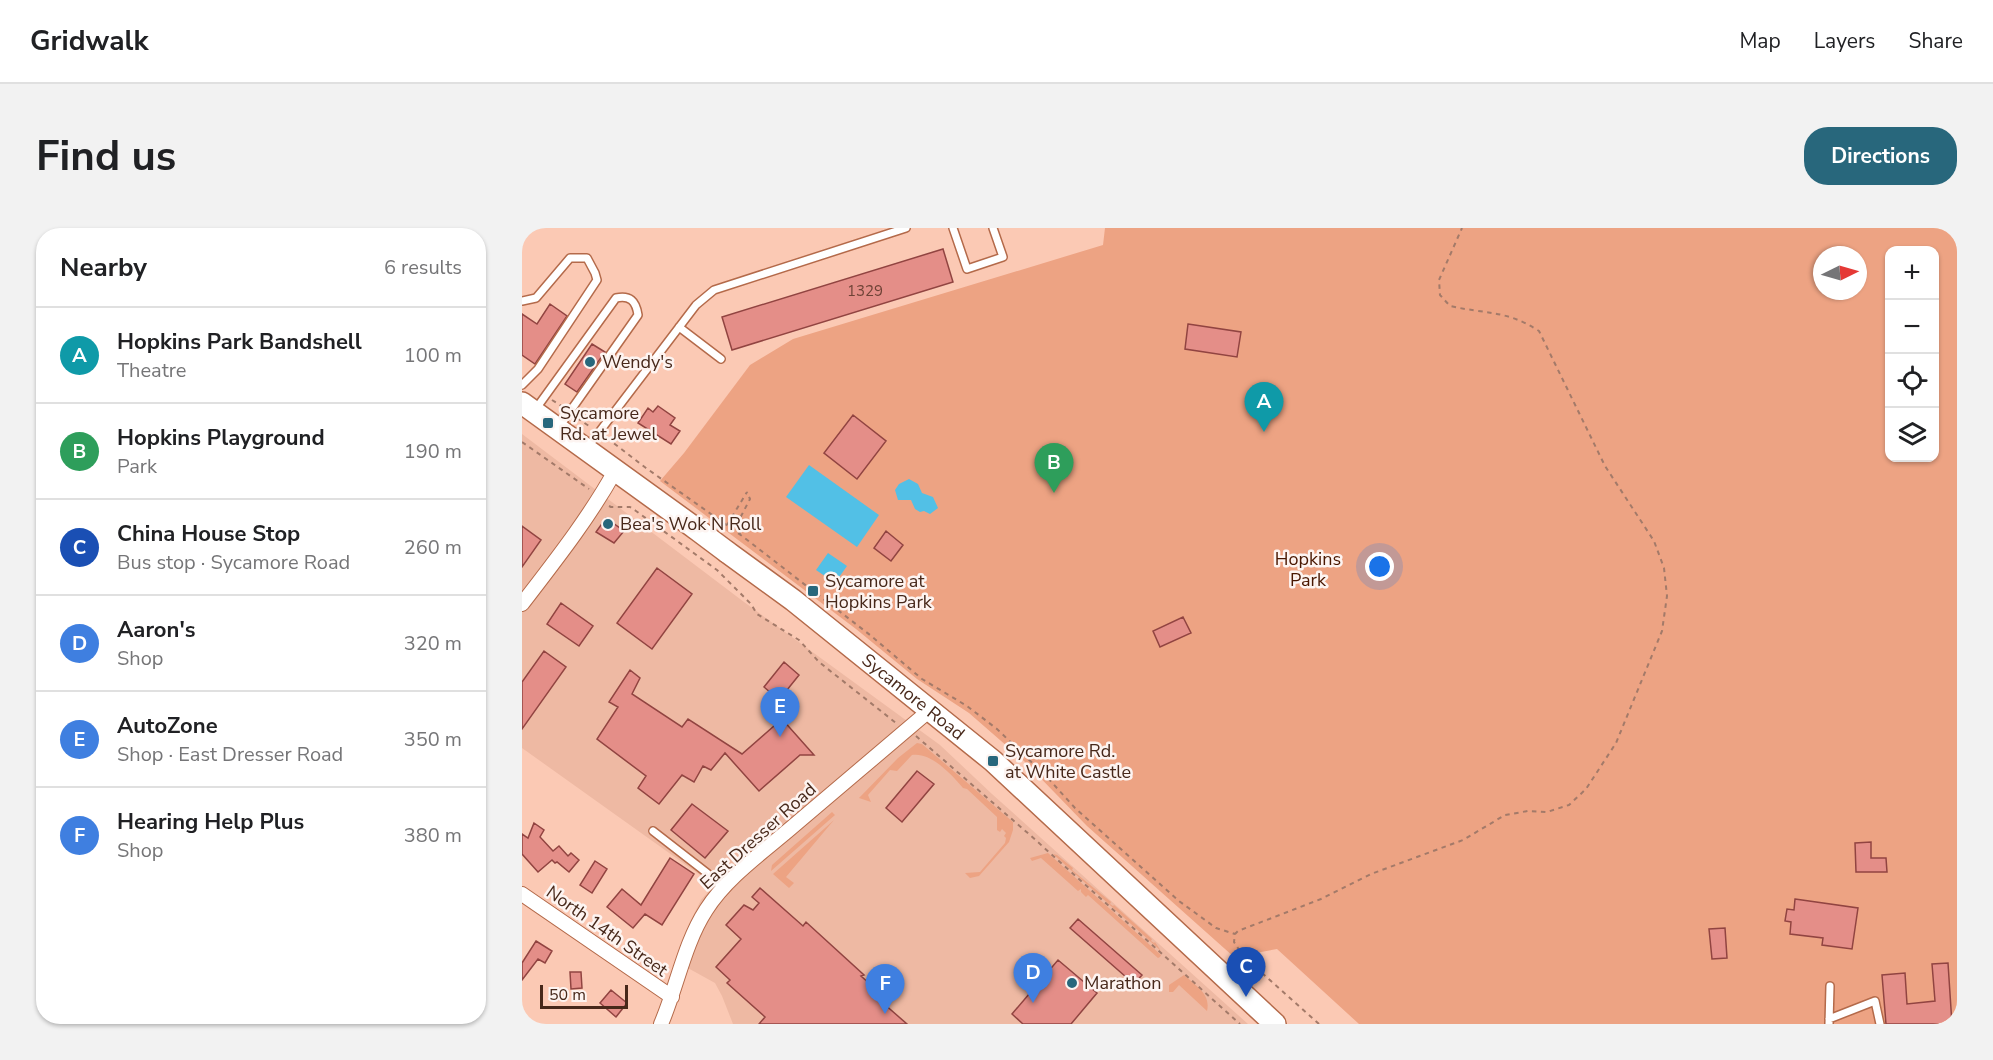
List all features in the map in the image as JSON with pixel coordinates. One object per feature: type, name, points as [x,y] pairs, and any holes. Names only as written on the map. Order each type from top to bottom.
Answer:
[{"type":"main road","name":"Sycamore Road","points":[[534,404],[563,420],[586,449],[793,600],[993,761],[1275,1024]]},
{"type":"street","points":[[522,604],[568,544],[615,471]]},
{"type":"street","name":"East Dresser Road","points":[[661,1024],[697,928],[705,911],[723,889],[758,855],[930,710]]},
{"type":"street","name":"North 14th Street","points":[[522,894],[672,997]]},
{"type":"lane","points":[[586,449],[696,305],[714,291],[906,228]]},
{"type":"lane","points":[[953,228],[967,269],[1003,257],[993,228]]},
{"type":"lane","points":[[522,301],[536,298],[570,258],[587,258],[592,265],[597,280],[538,369],[522,385]]},
{"type":"lane","points":[[534,404],[616,298],[632,299],[637,306],[638,315],[563,420]]},
{"type":"lane","points":[[679,327],[721,359]]},
{"type":"lane","points":[[653,831],[723,889]]},
{"type":"lane","points":[[1830,986],[1829,1022],[1875,1001],[1880,1024]]},
{"type":"path","points":[[1318,1024],[1243,956],[1234,942],[1235,934],[1321,899],[1371,874],[1463,840],[1505,815],[1528,811],[1547,812],[1569,805],[1586,789],[1616,743],[1662,631],[1667,597],[1664,568],[1653,541],[1605,466],[1539,331],[1524,321],[1507,315],[1450,306],[1440,295],[1439,280],[1462,228]]},
{"type":"path","points":[[534,404],[563,420],[599,432],[742,536],[870,634],[922,679],[967,706],[997,729],[1046,776],[1075,808],[1179,901],[1216,928],[1235,934]]},
{"type":"path","points":[[522,442],[600,496],[611,507],[630,507],[717,570],[751,604],[757,614],[799,640],[819,662],[921,740],[1240,1024]]},
{"type":"path","points":[[727,525],[747,492],[750,499],[738,522],[742,536]]},
{"type":"shaded area","points":[[522,434],[744,602],[940,745],[1248,1024],[733,1024],[715,983],[677,962],[691,920],[701,900],[714,885],[522,748]]},
{"type":"green space","name":"Hopkins Park","points":[[1105,228],[1957,228],[1957,1024],[1359,1024],[1277,949],[1234,957],[1087,826],[1024,761],[969,713],[917,679],[856,629],[660,481],[750,365],[793,339],[1103,245]]},
{"type":"green space","points":[[917,743],[922,744],[1013,822],[1009,842],[979,876],[970,878],[965,873],[980,872],[1005,843],[1006,833],[1002,829],[1000,832],[997,830],[997,817],[933,760],[912,755],[897,771],[890,770],[868,795],[871,802],[859,798],[898,758]]},
{"type":"green space","points":[[832,812],[835,815],[771,871],[772,865]]},
{"type":"green space","points":[[834,820],[786,877],[794,883],[789,888],[773,874]]},
{"type":"green space","points":[[1048,853],[1161,955],[1160,957],[1158,958],[1088,895],[1086,897],[1081,889],[1078,891],[1041,858],[1032,861],[1030,858]]},
{"type":"green space","points":[[1053,854],[1073,868],[1072,870],[1111,902],[1110,904],[1152,939],[1151,941],[1155,942],[1161,951]]},
{"type":"green space","points":[[1184,975],[1205,995],[1207,1011],[1179,985],[1173,992],[1169,992],[1169,985]]},
{"type":"water","points":[[809,465],[879,515],[857,547],[786,497]]},
{"type":"water","points":[[909,479],[918,484],[922,493],[933,497],[938,508],[930,514],[920,512],[915,509],[911,500],[898,500],[895,490],[899,484]]},
{"type":"water","points":[[828,553],[847,566],[835,583],[816,570]]},
{"type":"building","points":[[943,249],[953,282],[732,350],[722,317]]},
{"type":"building","points":[[550,304],[567,316],[535,364],[522,355],[522,314],[537,324]]},
{"type":"building","points":[[1188,324],[1241,332],[1237,357],[1185,349]]},
{"type":"building","name":"Wendy's","points":[[592,344],[605,352],[577,392],[565,384]]},
{"type":"building","points":[[658,406],[675,418],[670,425],[680,431],[671,444],[638,423],[648,408],[653,412]]},
{"type":"building","points":[[853,415],[886,441],[857,479],[824,453]]},
{"type":"building","name":"Bea's Wok N Roll","points":[[606,518],[624,531],[614,543],[596,532]]},
{"type":"building","points":[[522,526],[541,540],[522,567]]},
{"type":"building","points":[[886,531],[903,545],[891,561],[874,548]]},
{"type":"building","points":[[657,568],[692,594],[652,649],[617,623]]},
{"type":"building","points":[[561,603],[593,626],[579,646],[547,624]]},
{"type":"building","points":[[1183,617],[1191,633],[1160,647],[1153,631]]},
{"type":"building","points":[[544,651],[566,667],[522,729],[522,682]]},
{"type":"building","points":[[784,662],[799,675],[779,700],[764,687]]},
{"type":"building","points":[[630,670],[640,678],[632,694],[682,727],[688,719],[742,754],[782,719],[814,755],[800,755],[759,791],[725,753],[711,770],[703,766],[694,782],[682,775],[659,804],[638,788],[646,776],[597,739],[618,707],[609,702]]},
{"type":"building","points":[[917,771],[934,784],[902,822],[886,808]]},
{"type":"building","points":[[692,804],[728,831],[705,858],[671,830]]},
{"type":"building","points":[[534,823],[544,830],[540,837],[553,851],[559,846],[568,856],[571,853],[579,860],[569,872],[552,860],[538,872],[522,854],[522,834],[528,838]]},
{"type":"building","points":[[1871,842],[1871,858],[1886,858],[1887,872],[1856,872],[1855,843]]},
{"type":"building","points":[[670,858],[694,874],[662,925],[645,914],[633,928],[607,907],[622,889],[641,905]]},
{"type":"building","points":[[595,861],[607,869],[592,893],[580,885]]},
{"type":"building","points":[[760,888],[803,926],[806,922],[864,975],[861,976],[887,999],[883,1003],[907,1024],[759,1024],[765,1017],[727,983],[730,980],[716,967],[741,939],[726,925],[744,905],[753,910],[759,903],[752,897]]},
{"type":"building","points":[[1795,899],[1858,908],[1852,949],[1822,945],[1823,938],[1790,934],[1791,922],[1785,921],[1787,909],[1794,910]]},
{"type":"building","name":"Marathon","points":[[1078,919],[1142,975],[1134,984],[1070,928]]},
{"type":"building","points":[[1725,928],[1727,958],[1712,959],[1709,929]]},
{"type":"building","points":[[536,941],[552,951],[545,963],[538,959],[522,980],[522,963]]},
{"type":"building","points":[[1058,960],[1097,993],[1071,1024],[1023,1024],[1012,1014]]},
{"type":"building","points":[[1948,963],[1952,1024],[1886,1024],[1882,975],[1905,973],[1907,1004],[1935,1001],[1932,964]]},
{"type":"building","points":[[570,972],[581,972],[582,988],[571,989]]},
{"type":"building","points":[[611,990],[627,1003],[616,1017],[600,1003]]},
{"type":"place","name":"Wendy's","points":[[590,362]]},
{"type":"place","name":"Sycamore Rd. at Jewel","points":[[548,423]]},
{"type":"place","name":"Hopkins Park Bandshell","points":[[1264,432]]},
{"type":"place","name":"Hopkins Playground","points":[[1054,493]]},
{"type":"place","name":"Bea's Wok N Roll","points":[[608,524]]},
{"type":"place","name":"Sycamore at Hopkins Park","points":[[813,591]]},
{"type":"place","name":"AutoZone","points":[[780,737]]},
{"type":"place","name":"Sycamore Rd. at White Castle","points":[[993,761]]},
{"type":"place","name":"Marathon","points":[[1072,983]]},
{"type":"place","name":"China House Stop","points":[[1246,997]]},
{"type":"place","name":"Aaron's","points":[[1033,1003]]},
{"type":"place","name":"Hearing Help Plus","points":[[885,1014]]}]
